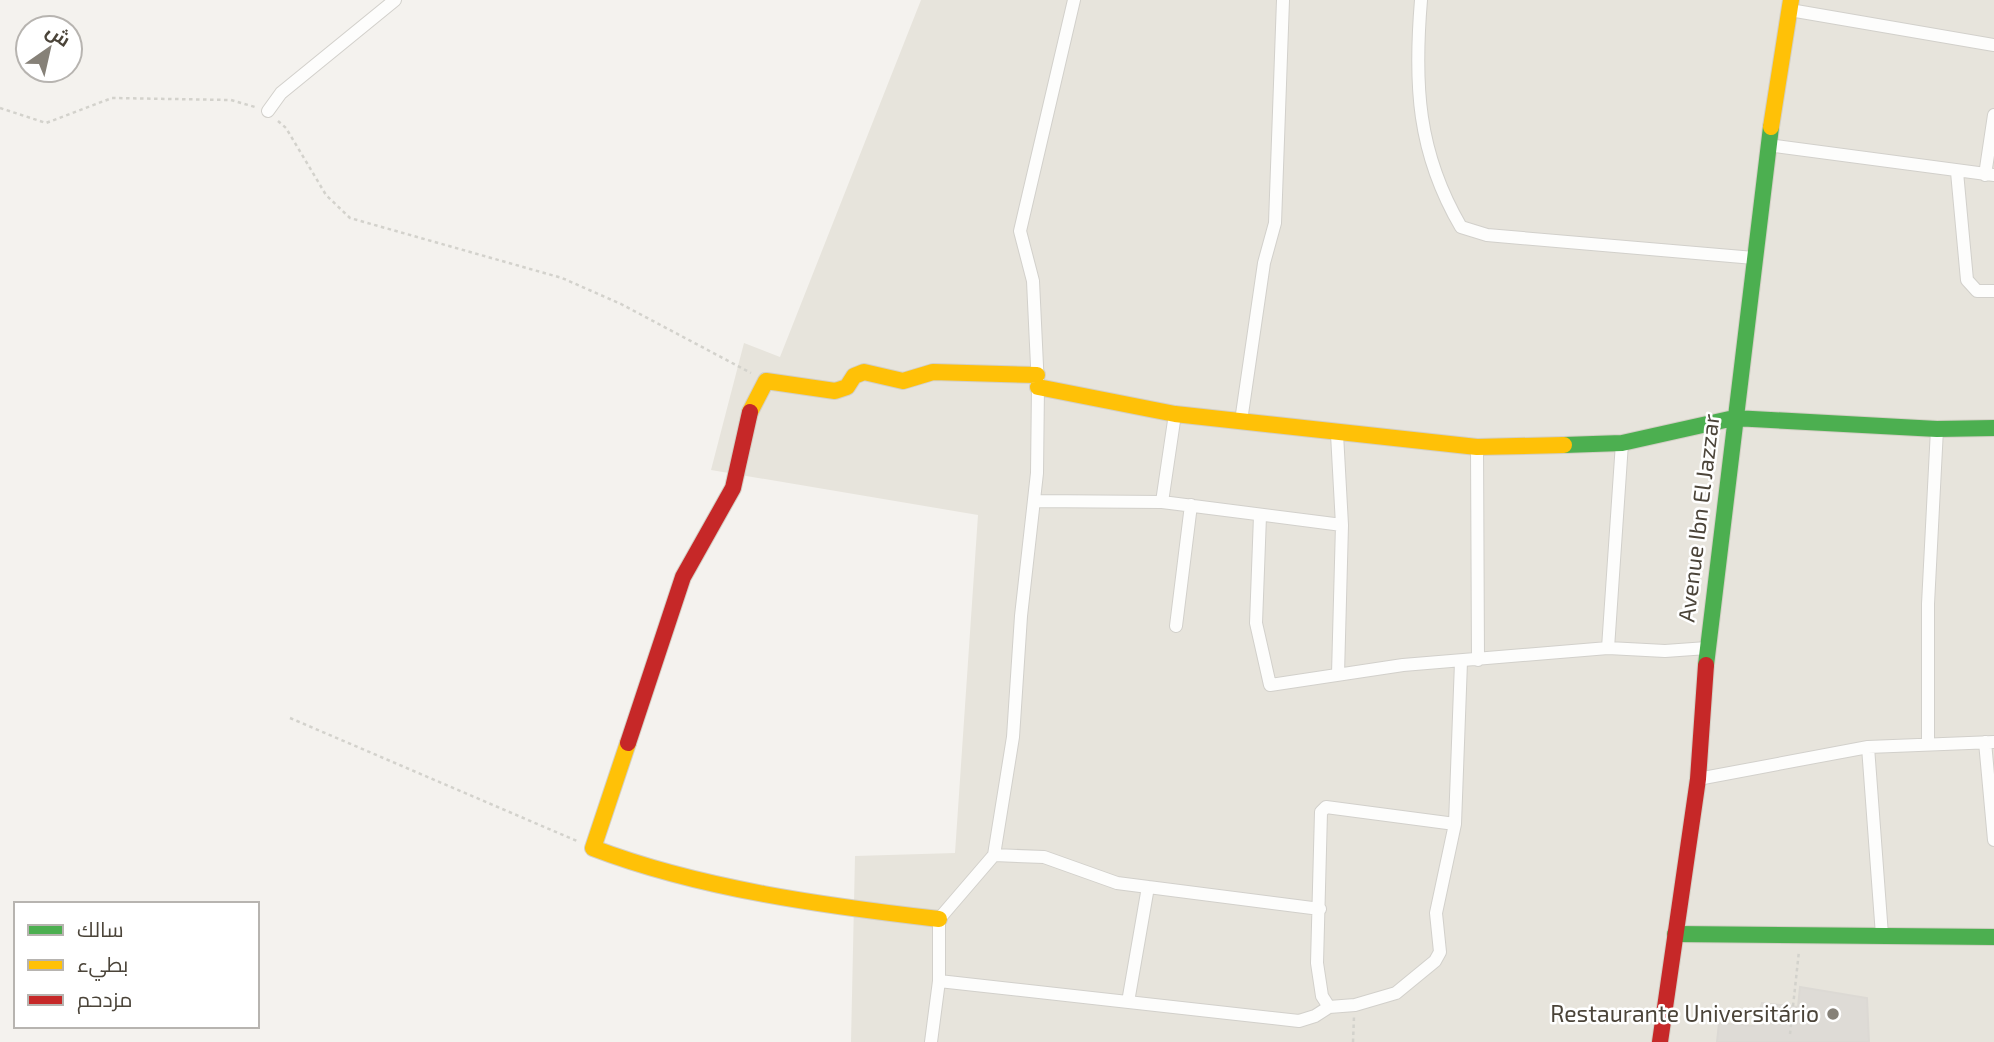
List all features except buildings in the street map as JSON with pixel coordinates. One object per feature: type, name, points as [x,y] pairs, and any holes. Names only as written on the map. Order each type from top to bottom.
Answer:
[{"type":"street","points":[[268,111],[281,93],[395,0]]},
{"type":"street","points":[[931,1042],[939,981],[939,919],[995,855],[1013,737],[1021,616],[1034,501],[1037,381],[1033,281],[1020,231],[1074,0]]},
{"type":"street","points":[[1241,421],[1265,263],[1275,223],[1283,0]]},
{"type":"street","points":[[1421,0],[1418,107],[1443,196],[1461,227],[1487,235],[1754,258]]},
{"type":"street","points":[[1791,5],[1994,45]]},
{"type":"street","name":"Avenue Ibn El Jazzar","points":[[1660,1042],[1698,779],[1707,648],[1768,145],[1791,5]]},
{"type":"street","points":[[1768,145],[1989,175],[1994,115]]},
{"type":"street","points":[[1956,172],[1967,280],[1978,291],[1994,292]]},
{"type":"street","points":[[939,919],[831,907],[637,865],[593,848],[683,577],[733,488],[740,467],[750,414],[766,381],[835,391],[846,387],[854,376],[863,372],[903,381],[933,372],[1037,381],[1175,414],[1337,434],[1477,447],[1622,443],[1734,418],[1937,429],[1994,428]]},
{"type":"street","points":[[1162,502],[1175,414]]},
{"type":"street","points":[[1928,744],[1928,604],[1937,429]]},
{"type":"street","points":[[1337,434],[1342,525],[1338,674]]},
{"type":"street","points":[[1608,648],[1622,443]]},
{"type":"street","points":[[1477,447],[1478,660]]},
{"type":"street","points":[[1034,501],[1162,502],[1342,525]]},
{"type":"street","points":[[1176,626],[1191,505]]},
{"type":"street","points":[[1260,516],[1256,623],[1269,683],[1274,686],[1403,665],[1608,648],[1665,651],[1707,648]]},
{"type":"street","points":[[939,981],[1299,1021],[1315,1016],[1329,1007],[1355,1005],[1396,993],[1438,957],[1440,952],[1436,913],[1455,824],[1461,662]]},
{"type":"street","points":[[1698,779],[1868,747],[1989,742],[1994,840]]},
{"type":"street","points":[[1868,747],[1882,935]]},
{"type":"street","points":[[1329,1007],[1322,996],[1317,963],[1320,909],[1319,817],[1326,807],[1455,824]]},
{"type":"street","points":[[995,855],[1044,857],[1117,883],[1320,909]]},
{"type":"street","points":[[1128,1002],[1149,887]]},
{"type":"street","points":[[1675,934],[1994,937]]},
{"type":"path","points":[[0,107],[46,122],[112,98],[231,100],[268,111],[286,128],[326,195],[350,218],[562,278],[621,304],[766,381]]},
{"type":"path","points":[[290,718],[593,848]]},
{"type":"path","points":[[1790,1034],[1800,936]]},
{"type":"path","points":[[1353,1042],[1355,1005]]},
{"type":"shaded area","points":[[921,0],[1994,0],[1994,1042],[851,1042],[855,856],[955,853],[978,515],[711,470],[744,343],[780,357]]},
{"type":"traffic: fast","points":[[1706,665],[1771,127]]},
{"type":"traffic: fast","points":[[1564,445],[1622,443],[1734,418],[1937,429],[1994,428]]},
{"type":"traffic: fast","points":[[1675,934],[1994,937]]},
{"type":"traffic: slow","points":[[1771,127],[1791,0]]},
{"type":"traffic: slow","points":[[750,412],[766,381],[835,391],[847,387],[854,376],[864,372],[903,381],[933,372],[1037,375]]},
{"type":"traffic: slow","points":[[1038,387],[1175,414],[1477,447],[1564,445]]},
{"type":"traffic: slow","points":[[628,743],[593,848],[676,875],[720,885],[808,902],[939,919]]},
{"type":"traffic: jam","points":[[628,743],[683,577],[733,488],[750,412]]},
{"type":"traffic: jam","points":[[1660,1042],[1698,779],[1706,665]]},
{"type":"place","name":"Restaurante Universitário","points":[[1833,1014]]}]
